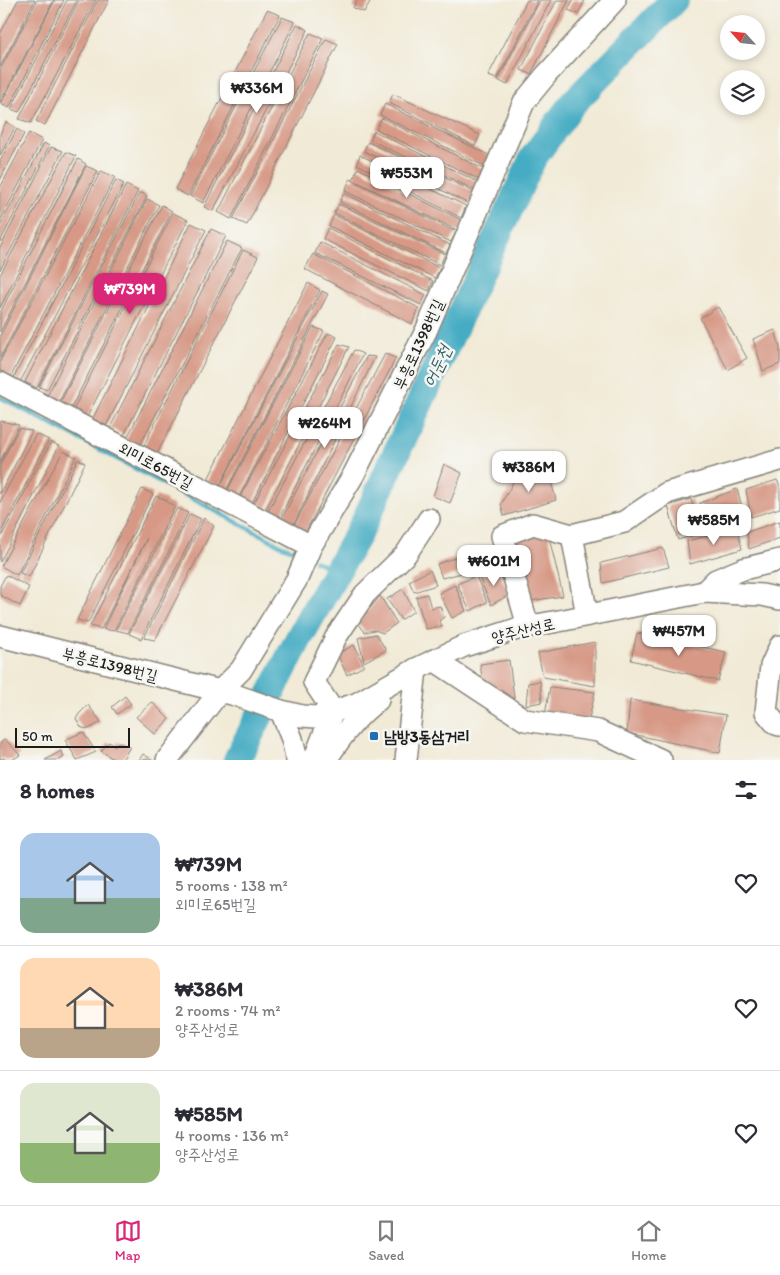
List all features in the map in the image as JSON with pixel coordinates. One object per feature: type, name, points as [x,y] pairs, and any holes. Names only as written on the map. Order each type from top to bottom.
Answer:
[{"type":"street","name":"부흥로1398번길","points":[[167,760],[226,692],[241,670],[297,579],[311,546],[354,474],[426,331],[524,102],[615,0]]},
{"type":"street","name":"외미로65번길","points":[[0,384],[311,546]]},
{"type":"street","points":[[528,626],[502,536],[533,524],[572,535],[624,522],[666,493],[780,460]]},
{"type":"street","points":[[314,760],[333,711],[314,682],[336,637],[366,594],[406,554],[429,519]]},
{"type":"street","points":[[572,535],[587,615]]},
{"type":"street","points":[[704,592],[716,580],[743,569],[780,560]]},
{"type":"street","name":"양주산성로","points":[[333,711],[356,704],[418,669],[464,646],[510,630],[704,592],[762,595],[780,599]]},
{"type":"street","name":"부흥로1398번길","points":[[0,636],[226,692],[281,711],[302,716],[316,717],[333,711]]},
{"type":"street","points":[[780,646],[771,666],[766,712],[776,724],[780,725]]},
{"type":"street","points":[[326,760],[343,734],[366,709],[418,669]]},
{"type":"street","points":[[406,760],[418,669]]},
{"type":"street","points":[[418,669],[525,720],[598,731],[661,760]]},
{"type":"street","points":[[281,711],[292,739],[297,760]]},
{"type":"building","points":[[18,0],[35,0],[0,67],[0,34]]},
{"type":"building","points":[[37,0],[54,0],[0,103],[0,70]]},
{"type":"building","points":[[55,0],[64,0],[9,108],[1,104]]},
{"type":"building","points":[[67,0],[77,0],[19,112],[11,109]]},
{"type":"building","points":[[79,0],[96,0],[31,123],[19,119]]},
{"type":"building","points":[[98,0],[109,0],[45,125],[36,121]]},
{"type":"building","points":[[357,0],[371,0],[364,12],[353,8]]},
{"type":"building","points":[[527,0],[538,0],[497,79],[488,76]]},
{"type":"building","points":[[540,0],[551,0],[507,85],[498,80]]},
{"type":"building","points":[[557,0],[569,0],[531,74],[521,70]]},
{"type":"building","points":[[573,0],[585,0],[578,14],[568,10]]},
{"type":"building","points":[[267,10],[280,15],[188,196],[175,189]]},
{"type":"building","points":[[282,17],[295,22],[203,203],[190,196]]},
{"type":"building","points":[[297,24],[308,30],[213,211],[204,207]]},
{"type":"building","points":[[310,33],[323,38],[231,219],[218,212]]},
{"type":"building","points":[[326,39],[338,44],[247,225],[233,219]]},
{"type":"building","points":[[393,94],[480,135],[475,146],[389,103]]},
{"type":"building","points":[[385,104],[491,156],[486,167],[380,115]]},
{"type":"building","points":[[382,118],[487,171],[482,181],[376,129]]},
{"type":"building","points":[[6,122],[15,127],[0,156],[0,134]]},
{"type":"building","points":[[17,129],[24,134],[0,180],[0,161]]},
{"type":"building","points":[[374,131],[478,182],[475,190],[370,140]]},
{"type":"building","points":[[29,133],[42,140],[0,221],[0,188]]},
{"type":"building","points":[[368,142],[475,192],[469,204],[364,151]]},
{"type":"building","points":[[44,143],[49,146],[0,242],[0,226]]},
{"type":"building","points":[[51,147],[63,151],[0,270],[0,248]]},
{"type":"building","points":[[66,152],[76,156],[0,308],[0,275]]},
{"type":"building","points":[[360,155],[466,206],[461,218],[357,164]]},
{"type":"building","points":[[78,159],[86,164],[0,332],[0,313]]},
{"type":"building","points":[[86,166],[98,171],[0,358],[0,336]]},
{"type":"building","points":[[358,168],[463,221],[459,231],[353,180]]},
{"type":"building","points":[[101,171],[115,177],[11,376],[0,371],[0,361]]},
{"type":"building","points":[[350,179],[456,232],[451,242],[345,191]]},
{"type":"building","points":[[116,180],[124,184],[20,382],[14,377]]},
{"type":"building","points":[[126,185],[138,191],[37,388],[25,382]]},
{"type":"building","points":[[140,192],[147,196],[47,390],[39,387]]},
{"type":"building","points":[[344,193],[450,245],[446,253],[340,202]]},
{"type":"building","points":[[147,199],[159,205],[59,402],[47,396]]},
{"type":"building","points":[[339,204],[445,254],[440,265],[334,213]]},
{"type":"building","points":[[162,205],[172,211],[71,408],[60,403]]},
{"type":"building","points":[[173,213],[188,220],[86,419],[72,412]]},
{"type":"building","points":[[334,215],[440,268],[435,278],[329,226]]},
{"type":"building","points":[[191,223],[206,230],[104,430],[91,422]]},
{"type":"building","points":[[328,228],[433,281],[429,291],[323,239]]},
{"type":"building","points":[[211,229],[226,236],[124,435],[110,428]]},
{"type":"building","points":[[227,241],[242,248],[139,447],[126,440]]},
{"type":"building","points":[[320,242],[426,295],[421,305],[315,253]]},
{"type":"building","points":[[243,250],[258,257],[156,456],[142,449]]},
{"type":"building","points":[[313,254],[419,308],[412,324],[305,269]]},
{"type":"building","points":[[308,283],[320,290],[219,487],[207,481]]},
{"type":"building","points":[[322,291],[328,294],[225,493],[218,490]]},
{"type":"building","points":[[718,307],[747,358],[728,370],[700,318]]},
{"type":"building","points":[[313,327],[324,331],[236,503],[224,497]]},
{"type":"building","points":[[775,330],[780,347],[780,364],[763,371],[753,339]]},
{"type":"building","points":[[328,333],[337,337],[252,503],[240,497]]},
{"type":"building","points":[[339,344],[349,347],[264,513],[252,507]]},
{"type":"building","points":[[354,350],[363,354],[278,521],[266,515]]},
{"type":"building","points":[[385,354],[396,358],[304,535],[292,529]]},
{"type":"building","points":[[367,356],[375,357],[292,528],[280,522]]},
{"type":"building","points":[[1,421],[19,425],[0,462],[0,423]]},
{"type":"building","points":[[19,428],[32,431],[0,494],[0,465]]},
{"type":"building","points":[[36,434],[49,440],[0,534],[0,502]]},
{"type":"building","points":[[51,442],[59,446],[0,562],[0,539]]},
{"type":"building","points":[[63,451],[76,457],[17,575],[1,566]]},
{"type":"building","points":[[78,459],[85,463],[29,577],[20,573]]},
{"type":"building","points":[[444,464],[462,473],[450,503],[433,496]]},
{"type":"building","points":[[548,470],[556,500],[504,516],[501,504],[515,479]]},
{"type":"building","points":[[777,480],[780,486],[780,508],[751,517],[746,490]]},
{"type":"building","points":[[142,489],[153,494],[88,623],[77,620]]},
{"type":"building","points":[[737,489],[746,521],[711,529],[700,503]]},
{"type":"building","points":[[156,496],[167,500],[166,502],[175,506],[114,631],[103,629],[147,538],[101,629],[90,626]]},
{"type":"building","points":[[691,499],[701,533],[678,540],[668,506]]},
{"type":"building","points":[[177,508],[188,513],[128,633],[116,630]]},
{"type":"building","points":[[190,514],[201,519],[141,639],[129,634]]},
{"type":"building","points":[[204,518],[214,526],[155,640],[144,638]]},
{"type":"building","points":[[780,521],[780,538],[749,549],[747,532]]},
{"type":"building","points":[[547,529],[563,596],[530,601],[516,540]]},
{"type":"building","points":[[737,529],[742,549],[690,564],[687,541]]},
{"type":"building","points":[[488,546],[494,565],[442,578],[437,564]]},
{"type":"building","points":[[663,548],[669,567],[603,583],[601,563]]},
{"type":"building","points":[[498,569],[509,595],[491,605],[479,577]]},
{"type":"building","points":[[430,570],[436,585],[414,592],[409,581]]},
{"type":"building","points":[[6,575],[29,587],[20,606],[0,595],[0,586]]},
{"type":"building","points":[[476,576],[487,602],[470,611],[457,584]]},
{"type":"building","points":[[455,585],[466,611],[452,618],[439,593]]},
{"type":"building","points":[[403,589],[414,611],[401,620],[387,599]]},
{"type":"building","points":[[427,594],[431,608],[440,606],[444,617],[439,621],[443,626],[426,629],[416,597]]},
{"type":"building","points":[[380,596],[397,623],[383,633],[375,630],[365,632],[358,623]]},
{"type":"building","points":[[637,633],[726,652],[718,681],[631,660]]},
{"type":"building","points":[[376,634],[386,650],[364,662],[358,638]]},
{"type":"building","points":[[595,642],[595,686],[543,677],[538,653]]},
{"type":"building","points":[[354,645],[364,666],[347,675],[337,654]]},
{"type":"building","points":[[509,660],[515,704],[483,684],[480,664]]},
{"type":"building","points":[[540,681],[542,702],[526,705],[528,683]]},
{"type":"building","points":[[550,687],[595,692],[588,723],[545,715]]},
{"type":"building","points":[[125,696],[131,704],[117,714],[112,707]]},
{"type":"building","points":[[630,700],[726,715],[720,753],[627,733]]},
{"type":"building","points":[[152,702],[169,719],[155,734],[136,717]]},
{"type":"building","points":[[88,705],[101,722],[89,729],[82,728],[76,719]]},
{"type":"building","points":[[83,732],[96,752],[77,760],[65,740]]},
{"type":"building","points":[[5,739],[20,755],[12,760],[0,759],[0,743]]},
{"type":"building","points":[[109,742],[115,746],[118,742],[130,747],[122,760],[115,760],[101,751]]},
{"type":"building","points":[[61,751],[64,757],[60,760],[45,760]]},
{"type":"building","points":[[143,754],[153,760],[139,760]]},
{"type":"waterway","name":"어둔천","points":[[237,760],[299,638],[363,525],[533,158],[572,104],[674,0]]},
{"type":"waterway","points":[[0,397],[282,546],[293,550]]},
{"type":"waterway","points":[[315,561],[337,571]]},
{"type":"place","name":"남방3동삼거리","points":[[374,736]]}]
